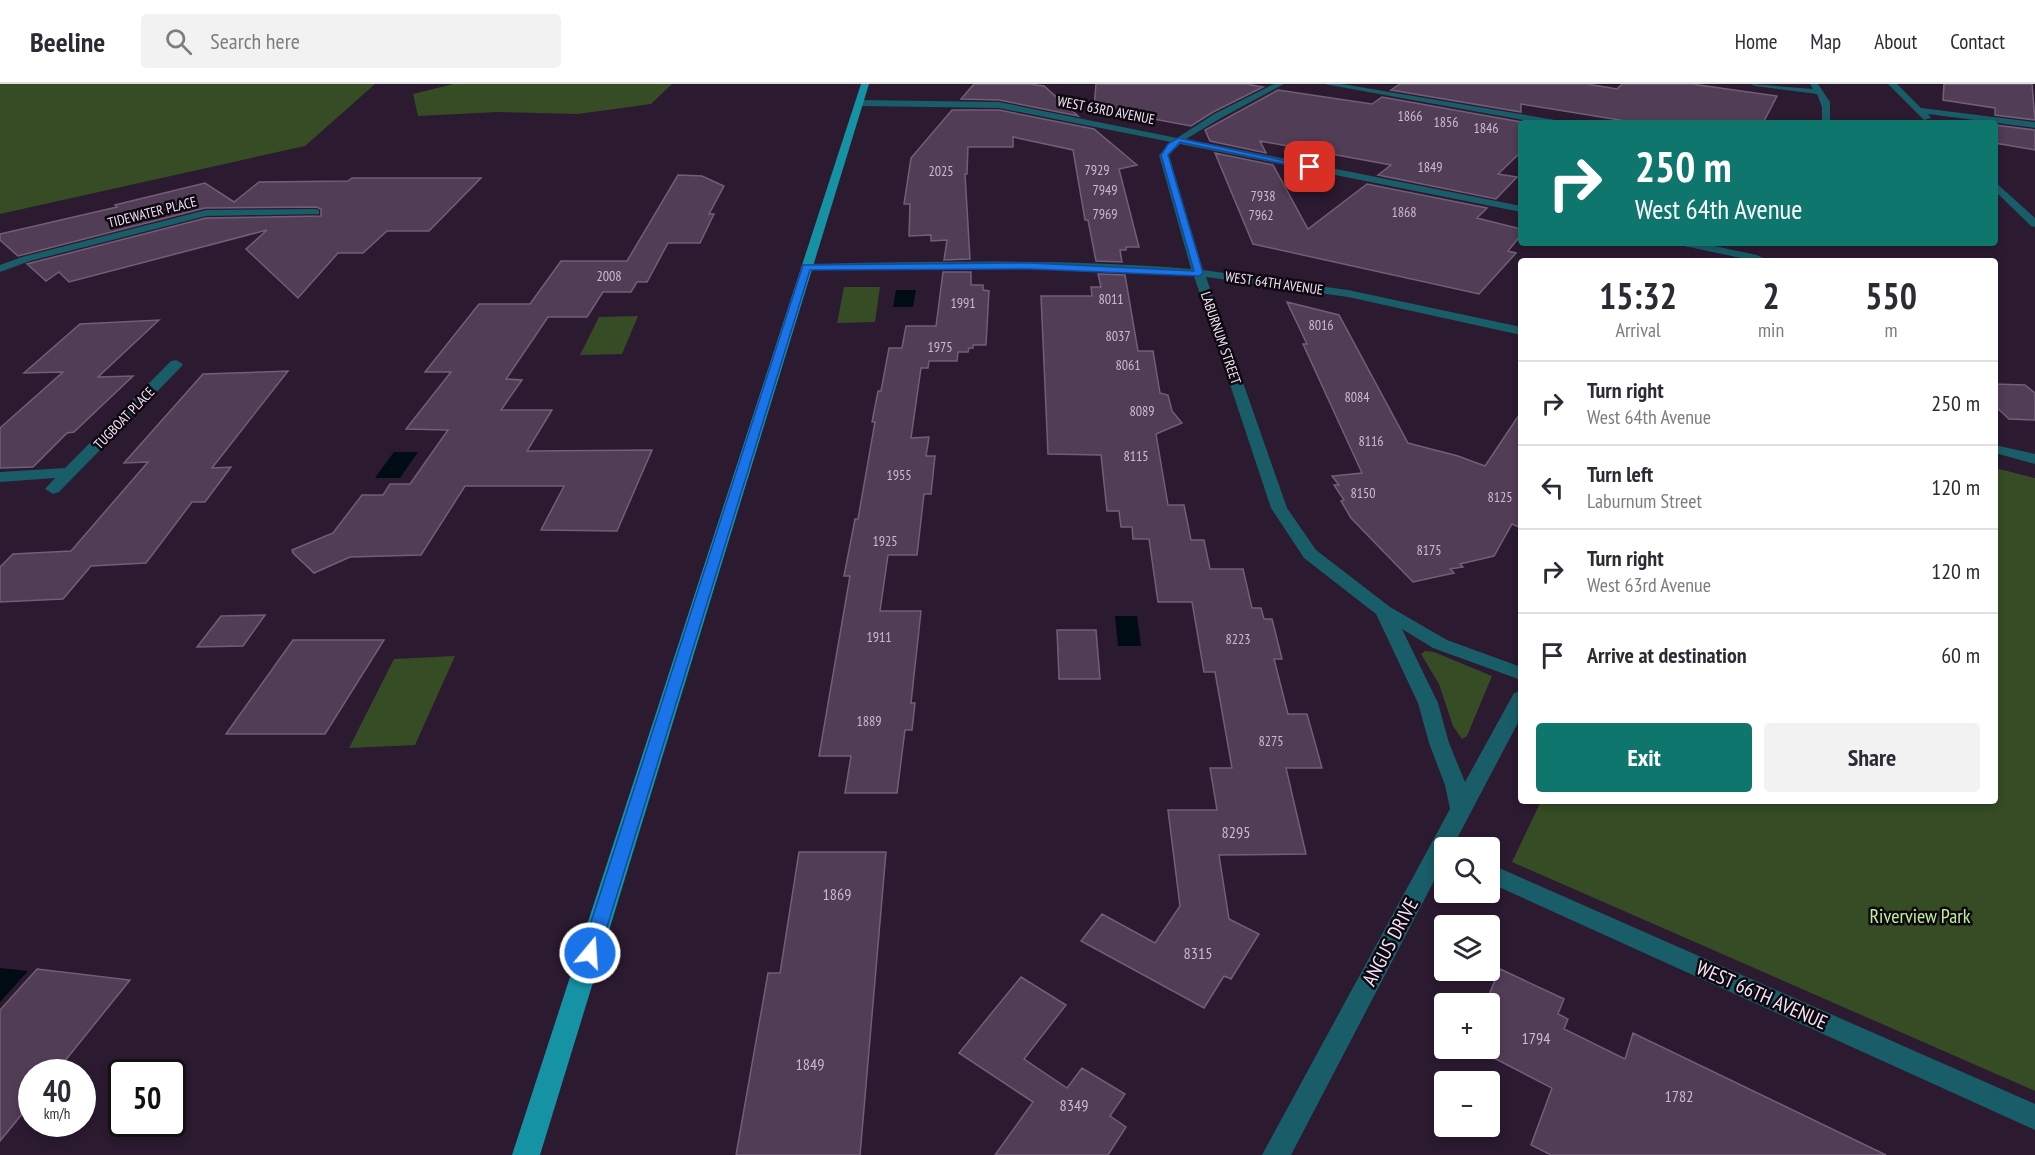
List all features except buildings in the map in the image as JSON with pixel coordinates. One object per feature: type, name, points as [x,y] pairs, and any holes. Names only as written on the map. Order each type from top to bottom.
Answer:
[{"type":"main road","points":[[526,1155],[865,84]]},
{"type":"street","points":[[1178,140],[1280,84]]},
{"type":"street","points":[[1328,84],[1538,120]]},
{"type":"street","points":[[1755,84],[1821,92]]},
{"type":"street","points":[[1814,84],[1827,104],[1826,120]]},
{"type":"street","points":[[1892,84],[1929,120]]},
{"type":"street","name":"WEST 63RD AVENUE","points":[[860,103],[999,105],[1518,208]]},
{"type":"street","points":[[1919,110],[1996,120]]},
{"type":"street","points":[[1998,120],[2035,125]]},
{"type":"street","name":"LABURNUM STREET","points":[[1178,140],[1164,155],[1199,273],[1279,508],[1310,554],[1384,611],[1440,644],[1518,673]]},
{"type":"street","points":[[1998,188],[2035,224]]},
{"type":"street","points":[[2013,202],[2033,206]]},
{"type":"street","name":"TIDEWATER PLACE","points":[[0,269],[26,259],[207,213],[315,212]]},
{"type":"street","points":[[1700,246],[1758,257]]},
{"type":"street","name":"WEST 64TH AVENUE","points":[[806,267],[1030,266],[1199,273],[1405,304],[1518,330]]},
{"type":"street","name":"TUGBOAT PLACE","points":[[53,489],[176,364]]},
{"type":"street","points":[[1998,450],[2035,459]]},
{"type":"street","points":[[0,477],[72,472]]},
{"type":"street","name":"LABURNUM STREET","points":[[1384,611],[1428,703],[1439,743],[1456,784],[1461,809]]},
{"type":"street","name":"ANGUS DRIVE","points":[[1448,837],[1518,704]]},
{"type":"street","name":"ANGUS DRIVE","points":[[1276,1155],[1434,864]]},
{"type":"street","name":"WEST 66TH AVENUE","points":[[1500,877],[2035,1117]]},
{"type":"green space","points":[[0,84],[375,84],[305,146],[0,214]]},
{"type":"green space","points":[[453,84],[672,84],[651,104],[578,114],[497,112],[418,116],[413,94]]},
{"type":"green space","points":[[844,287],[880,287],[875,322],[837,323]]},
{"type":"green space","points":[[638,316],[622,354],[580,355],[599,317]]},
{"type":"green space","name":"Riverview Park","points":[[1998,469],[2035,478],[2035,1091],[1512,862],[1540,804],[1998,804]]},
{"type":"green space","points":[[1425,651],[1434,652],[1492,676],[1467,736],[1462,739],[1453,726],[1439,684],[1421,654]]},
{"type":"green space","points":[[455,656],[415,745],[349,748],[394,659]]},
{"type":"shaded area","points":[[896,290],[916,290],[913,307],[893,307]]},
{"type":"shaded area","points":[[394,452],[418,452],[400,478],[375,478]]},
{"type":"shaded area","points":[[1115,616],[1137,616],[1141,646],[1118,646]]},
{"type":"shaded area","points":[[0,968],[28,971],[0,1002]]},
{"type":"route","points":[[590,953],[806,267],[1098,267],[1199,273],[1164,155],[1171,146],[1178,140],[1310,167]]}]
